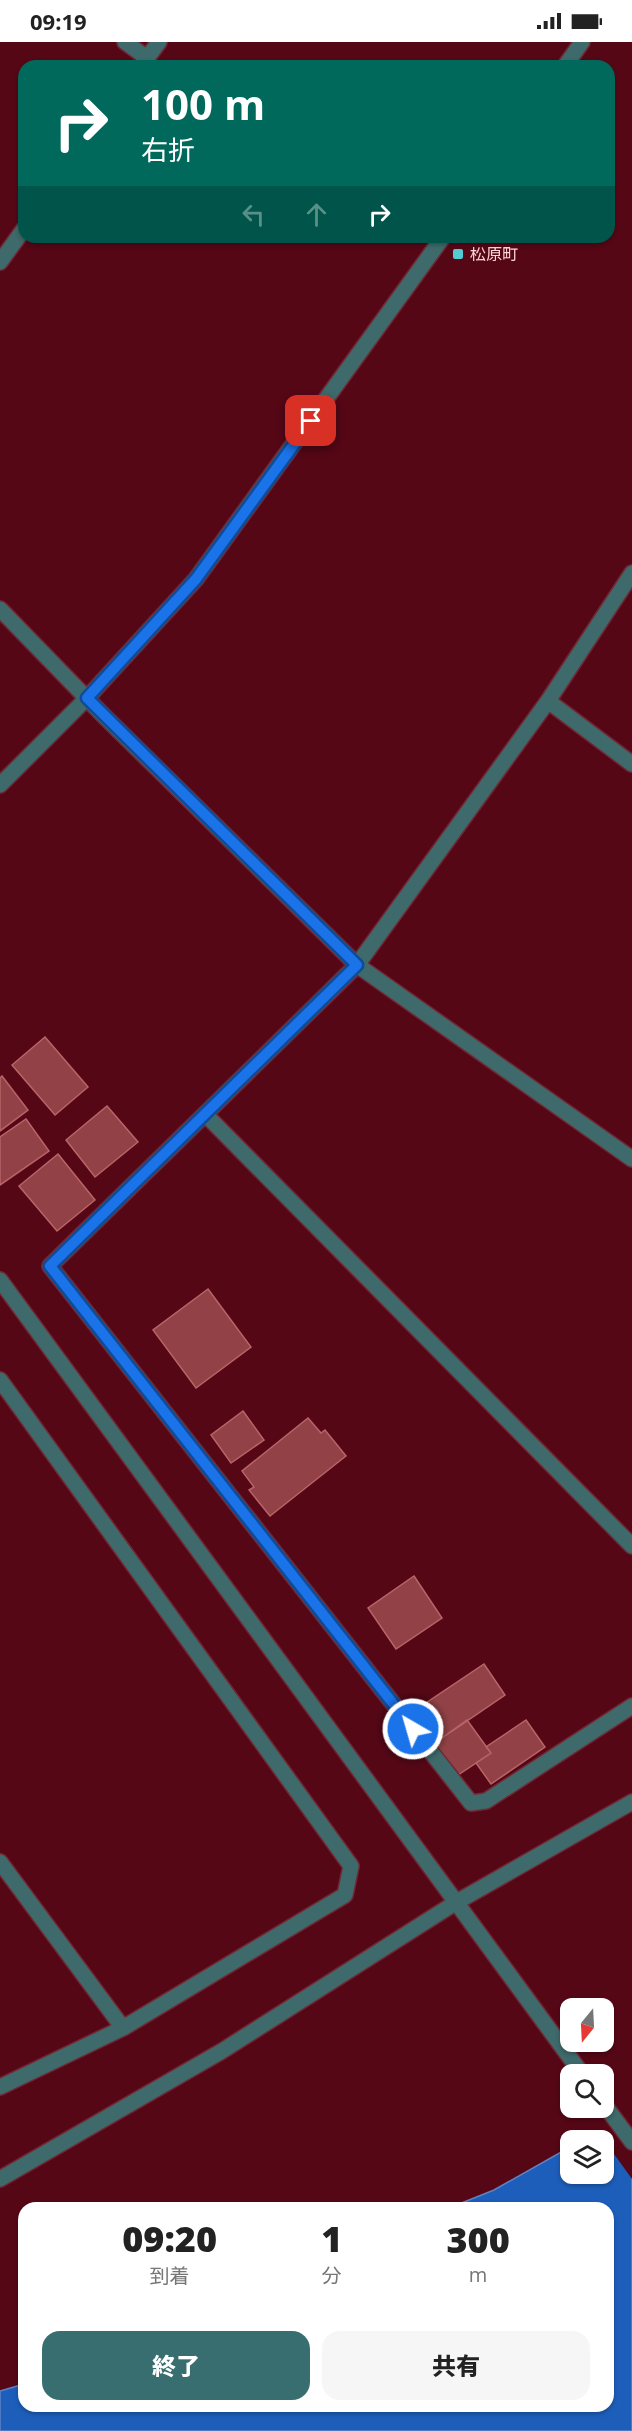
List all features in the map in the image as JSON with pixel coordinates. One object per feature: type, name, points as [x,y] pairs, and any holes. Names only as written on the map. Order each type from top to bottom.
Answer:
[{"type":"street","points":[[125,42],[142,60]]},
{"type":"street","points":[[146,60],[159,42]]},
{"type":"street","points":[[569,60],[582,42]]},
{"type":"street","points":[[0,262],[18,236]]},
{"type":"street","points":[[0,785],[87,698],[196,579],[439,243]]},
{"type":"street","points":[[632,573],[548,701],[357,965],[50,1266],[471,1803],[486,1802],[632,1706]]},
{"type":"street","points":[[0,609],[357,965],[632,1159]]},
{"type":"street","points":[[548,701],[632,764]]},
{"type":"street","points":[[206,1115],[632,1546]]},
{"type":"street","points":[[0,1280],[575,2064]]},
{"type":"street","points":[[0,1380],[351,1866],[345,1895],[123,2028],[0,2087]]},
{"type":"street","points":[[0,2179],[222,2051],[455,1903],[632,1802]]},
{"type":"street","points":[[0,1862],[123,2028]]},
{"type":"street","points":[[614,2118],[632,2142]]},
{"type":"water","points":[[632,2113],[632,2431],[0,2431],[0,2391],[18,2386],[18,2412],[614,2412],[614,2202],[464,2202],[494,2190],[560,2153],[560,2184],[614,2184],[614,2130],[601,2130]]},
{"type":"pier","points":[[632,2110],[632,2179],[614,2154],[614,2130],[596,2129]]},
{"type":"building","points":[[45,1037],[88,1087],[55,1115],[12,1065]]},
{"type":"building","points":[[2,1076],[28,1110],[0,1131],[0,1078]]},
{"type":"building","points":[[107,1106],[138,1142],[95,1177],[66,1140]]},
{"type":"building","points":[[26,1119],[49,1151],[0,1185],[0,1137]]},
{"type":"building","points":[[58,1154],[95,1200],[57,1231],[19,1186]]},
{"type":"building","points":[[208,1289],[251,1347],[196,1388],[153,1330]]},
{"type":"building","points":[[243,1411],[264,1440],[231,1463],[211,1435]]},
{"type":"building","points":[[308,1418],[321,1433],[325,1430],[346,1456],[270,1516],[249,1490],[254,1487],[242,1471]]},
{"type":"building","points":[[414,1576],[442,1618],[396,1649],[368,1608]]},
{"type":"building","points":[[484,1664],[505,1695],[442,1738],[420,1707]]},
{"type":"building","points":[[467,1720],[491,1753],[458,1775],[435,1743]]},
{"type":"building","points":[[526,1720],[545,1747],[491,1784],[476,1763],[491,1753],[486,1747]]},
{"type":"place","name":"松原町","points":[[458,254]]},
{"type":"route","points":[[311,421],[196,579],[87,698],[357,965],[50,1266],[413,1729]]}]
